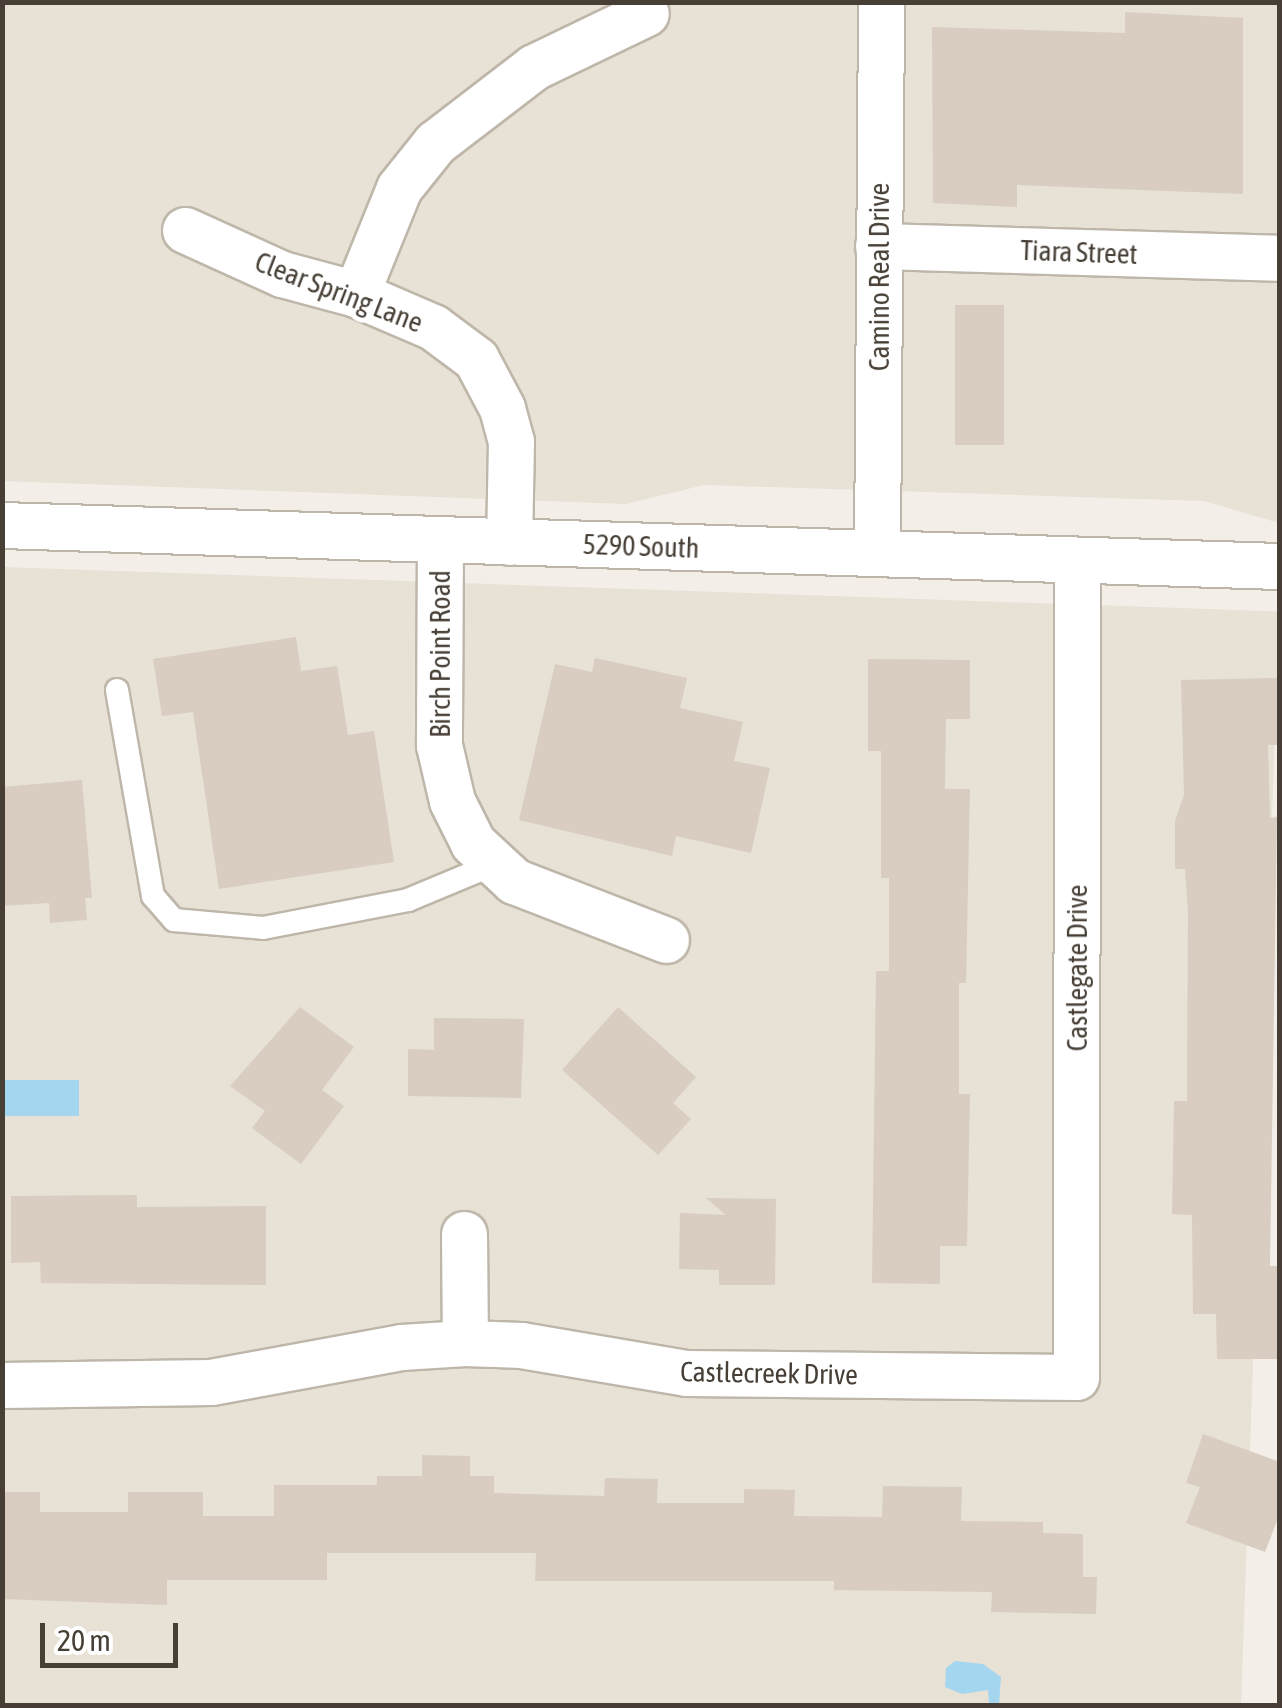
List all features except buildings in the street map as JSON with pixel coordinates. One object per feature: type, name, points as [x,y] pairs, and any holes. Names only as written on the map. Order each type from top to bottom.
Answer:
[{"type":"street","name":"Camino Real Drive","points":[[877,552],[881,2]]},
{"type":"street","points":[[356,294],[398,188],[435,143],[534,68],[646,13]]},
{"type":"street","name":"Clear Spring Lane","points":[[186,230],[282,274],[356,294],[446,335],[488,378],[511,441],[509,542]]},
{"type":"street","name":"Tiara Street","points":[[878,246],[1280,258]]},
{"type":"street","name":"5290 South","points":[[2,526],[1280,566]]},
{"type":"street","name":"Birch Point Road","points":[[440,539],[439,745],[452,801],[492,865],[514,881],[666,940]]},
{"type":"street","name":"Castlegate Drive","points":[[1076,1377],[1077,560]]},
{"type":"street","points":[[464,1234],[465,1344]]},
{"type":"street","name":"Castlecreek Drive","points":[[2,1385],[211,1382],[352,1355],[465,1344],[566,1351],[686,1373],[1076,1377]]},
{"type":"lane","points":[[117,690],[153,896],[174,920],[264,928],[408,900],[492,865]]},
{"type":"shaded area","points":[[2,3],[1279,3],[1279,523],[1204,501],[704,485],[626,504],[3,481]]},
{"type":"shaded area","points":[[3,567],[1279,612],[1241,1706],[2,1706]]},
{"type":"water","points":[[3,1080],[79,1080],[79,1116],[3,1116]]},
{"type":"water","points":[[955,1661],[983,1664],[1001,1677],[999,1705],[989,1703],[988,1690],[962,1694],[945,1687],[946,1668]]}]
